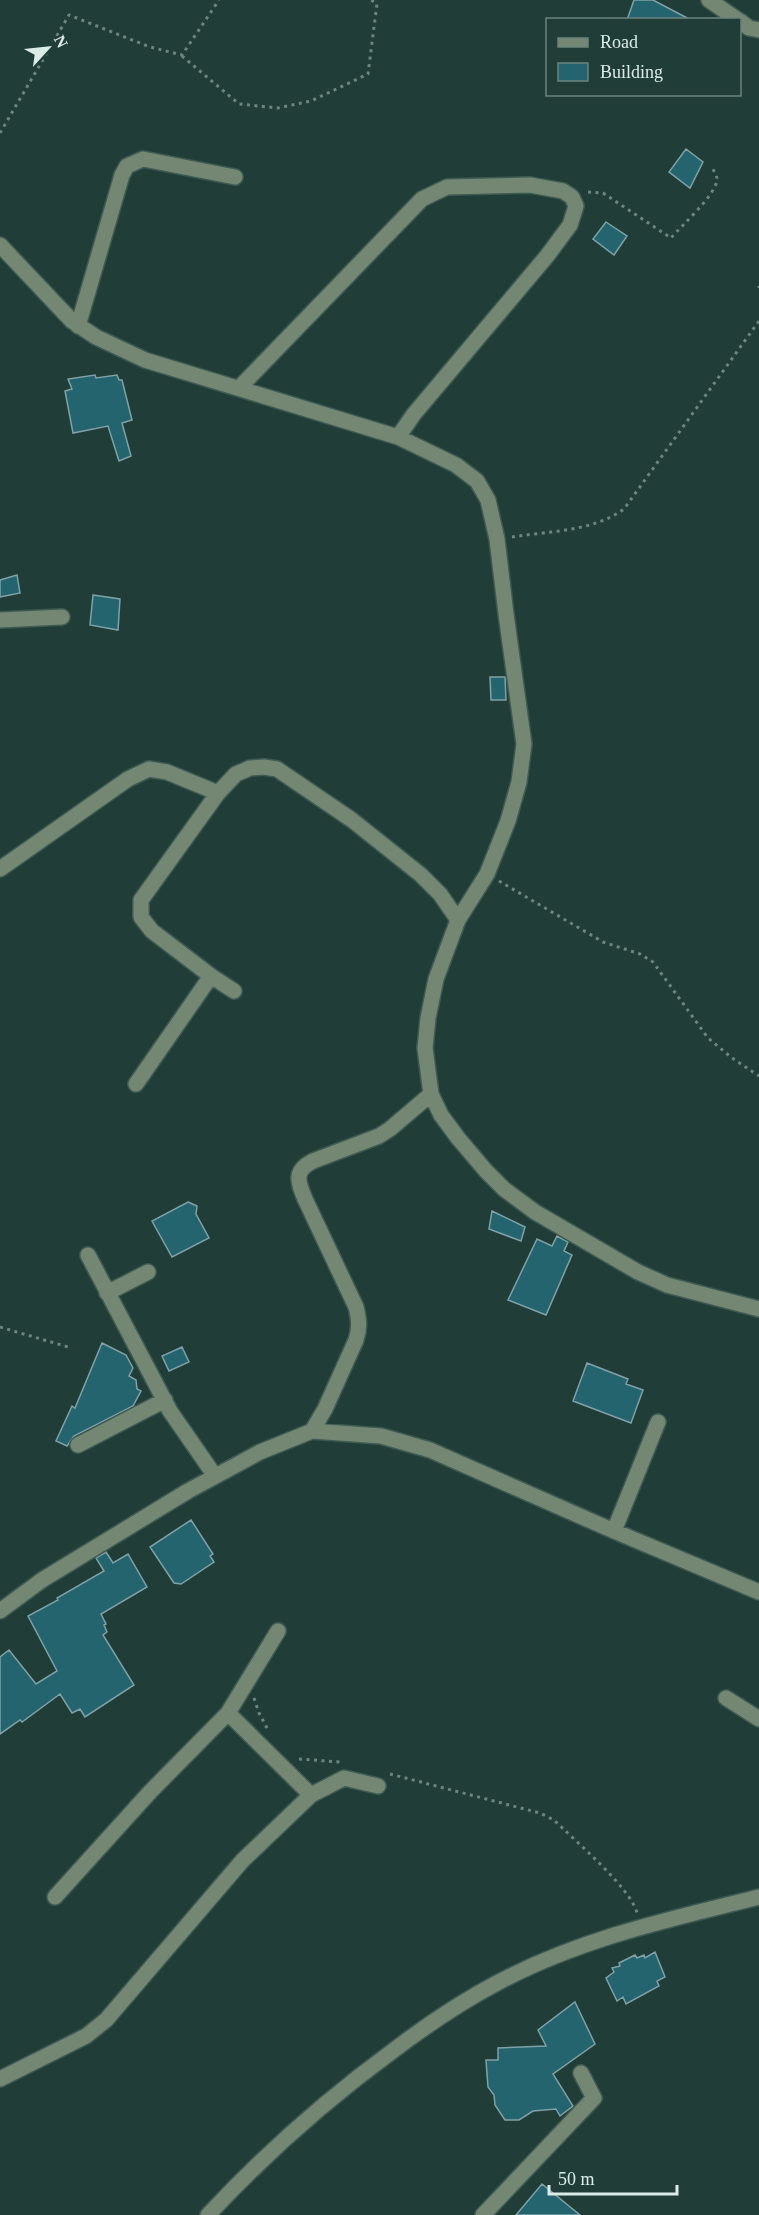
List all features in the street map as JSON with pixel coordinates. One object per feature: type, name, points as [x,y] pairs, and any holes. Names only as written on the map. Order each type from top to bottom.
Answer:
[{"type":"street","points":[[709,0],[736,18]]},
{"type":"street","points":[[78,326],[122,175],[127,166],[143,159],[235,177]]},
{"type":"street","points":[[239,388],[422,199],[447,187],[518,185],[563,191],[572,197],[576,206],[570,225],[547,256],[414,414],[398,437]]},
{"type":"street","points":[[0,245],[78,326],[96,337],[145,360],[398,437],[456,465],[477,481],[488,500],[498,539],[524,744],[519,782],[508,821],[486,874],[458,920],[436,979],[425,1048],[431,1094],[441,1115],[486,1171],[504,1190],[535,1212],[638,1272],[667,1285],[759,1309]]},
{"type":"street","points":[[0,621],[62,617]]},
{"type":"street","points":[[234,992],[152,931],[141,917],[141,900],[218,793],[236,774],[250,768],[277,769],[352,820],[421,875],[440,894],[458,920]]},
{"type":"street","points":[[0,869],[128,779],[148,770],[167,771],[218,793]]},
{"type":"street","points":[[136,1084],[211,976]]},
{"type":"street","points":[[312,1431],[326,1409],[356,1340],[359,1318],[356,1307],[305,1199],[300,1186],[300,1171],[304,1165],[390,1130],[431,1094]]},
{"type":"street","points":[[88,1256],[165,1400],[215,1476]]},
{"type":"street","points":[[107,1293],[148,1272]]},
{"type":"street","points":[[78,1445],[165,1400]]},
{"type":"street","points":[[614,1531],[658,1422]]},
{"type":"street","points":[[0,1611],[42,1580],[215,1476],[260,1452],[312,1431],[364,1434],[405,1442],[430,1450],[759,1592]]},
{"type":"street","points":[[55,1897],[150,1792],[228,1713],[278,1631]]},
{"type":"street","points":[[726,1698],[759,1719]]},
{"type":"street","points":[[228,1713],[311,1795]]},
{"type":"street","points":[[0,2079],[86,2036],[106,2020],[242,1861],[311,1795],[344,1778],[379,1779]]},
{"type":"street","points":[[208,2215],[242,2179],[355,2079],[458,2005],[498,1982],[557,1956],[682,1914],[759,1897]]},
{"type":"street","points":[[483,2215],[594,2098],[581,2073]]},
{"type":"path","points":[[182,55],[219,0]]},
{"type":"path","points":[[0,133],[69,15],[150,47],[182,55],[239,104],[278,108],[311,101],[368,74],[377,4],[371,0]]},
{"type":"path","points":[[572,197],[588,192],[603,193],[671,238],[711,193],[717,181],[716,173],[711,166]]},
{"type":"path","points":[[498,539],[591,525],[610,519],[624,509],[759,321]]},
{"type":"path","points":[[486,874],[603,942],[640,954],[653,962],[708,1038],[759,1076]]},
{"type":"path","points":[[0,1327],[68,1347]]},
{"type":"path","points":[[249,1682],[259,1713],[269,1731]]},
{"type":"path","points":[[297,1759],[347,1763]]},
{"type":"path","points":[[379,1779],[540,1813],[554,1820],[624,1889],[635,1905],[640,1927]]},
{"type":"building","points":[[634,0],[653,0],[687,18],[628,18]]},
{"type":"building","points":[[686,149],[703,162],[690,188],[669,172]]},
{"type":"building","points":[[606,222],[627,236],[614,255],[593,239]]},
{"type":"building","points":[[95,375],[96,378],[117,375],[119,380],[122,380],[132,420],[122,423],[131,456],[119,461],[108,426],[73,433],[65,391],[72,389],[68,379]]},
{"type":"building","points":[[17,575],[20,593],[0,597],[0,580]]},
{"type":"building","points":[[93,595],[120,599],[118,630],[90,625]]},
{"type":"building","points":[[490,677],[505,677],[506,700],[491,700]]},
{"type":"building","points":[[188,1202],[197,1206],[196,1214],[209,1238],[172,1257],[152,1221]]},
{"type":"building","points":[[492,1211],[525,1227],[521,1241],[489,1229]]},
{"type":"building","points":[[557,1236],[568,1242],[564,1251],[572,1255],[546,1315],[508,1300],[537,1239],[552,1246]]},
{"type":"building","points":[[102,1343],[126,1355],[133,1368],[129,1376],[136,1380],[137,1389],[141,1391],[133,1406],[74,1436],[67,1446],[56,1441],[72,1406],[75,1408]]},
{"type":"building","points":[[182,1347],[189,1362],[169,1371],[162,1356]]},
{"type":"building","points":[[587,1363],[628,1379],[626,1384],[643,1390],[631,1423],[573,1401]]},
{"type":"building","points":[[191,1520],[213,1554],[210,1556],[214,1562],[181,1584],[174,1583],[150,1547]]},
{"type":"building","points":[[106,1552],[113,1563],[128,1554],[147,1587],[101,1614],[107,1632],[103,1635],[134,1685],[85,1717],[80,1709],[72,1713],[60,1694],[22,1722],[20,1720],[0,1734],[0,1657],[9,1650],[36,1684],[57,1671],[28,1616],[104,1571],[96,1558]]},
{"type":"building","points":[[655,1952],[665,1977],[657,1981],[659,1986],[626,2004],[623,1997],[617,2001],[606,1978],[614,1972],[612,1968],[620,1966],[619,1963],[635,1955],[637,1958],[644,1955],[645,1958]]},
{"type":"building","points":[[575,2002],[595,2044],[553,2074],[573,2106],[560,2116],[556,2109],[533,2111],[519,2120],[505,2120],[495,2105],[494,2095],[488,2087],[486,2060],[498,2060],[498,2048],[546,2046],[538,2030]]},
{"type":"building","points":[[542,2184],[580,2215],[516,2215]]}]
